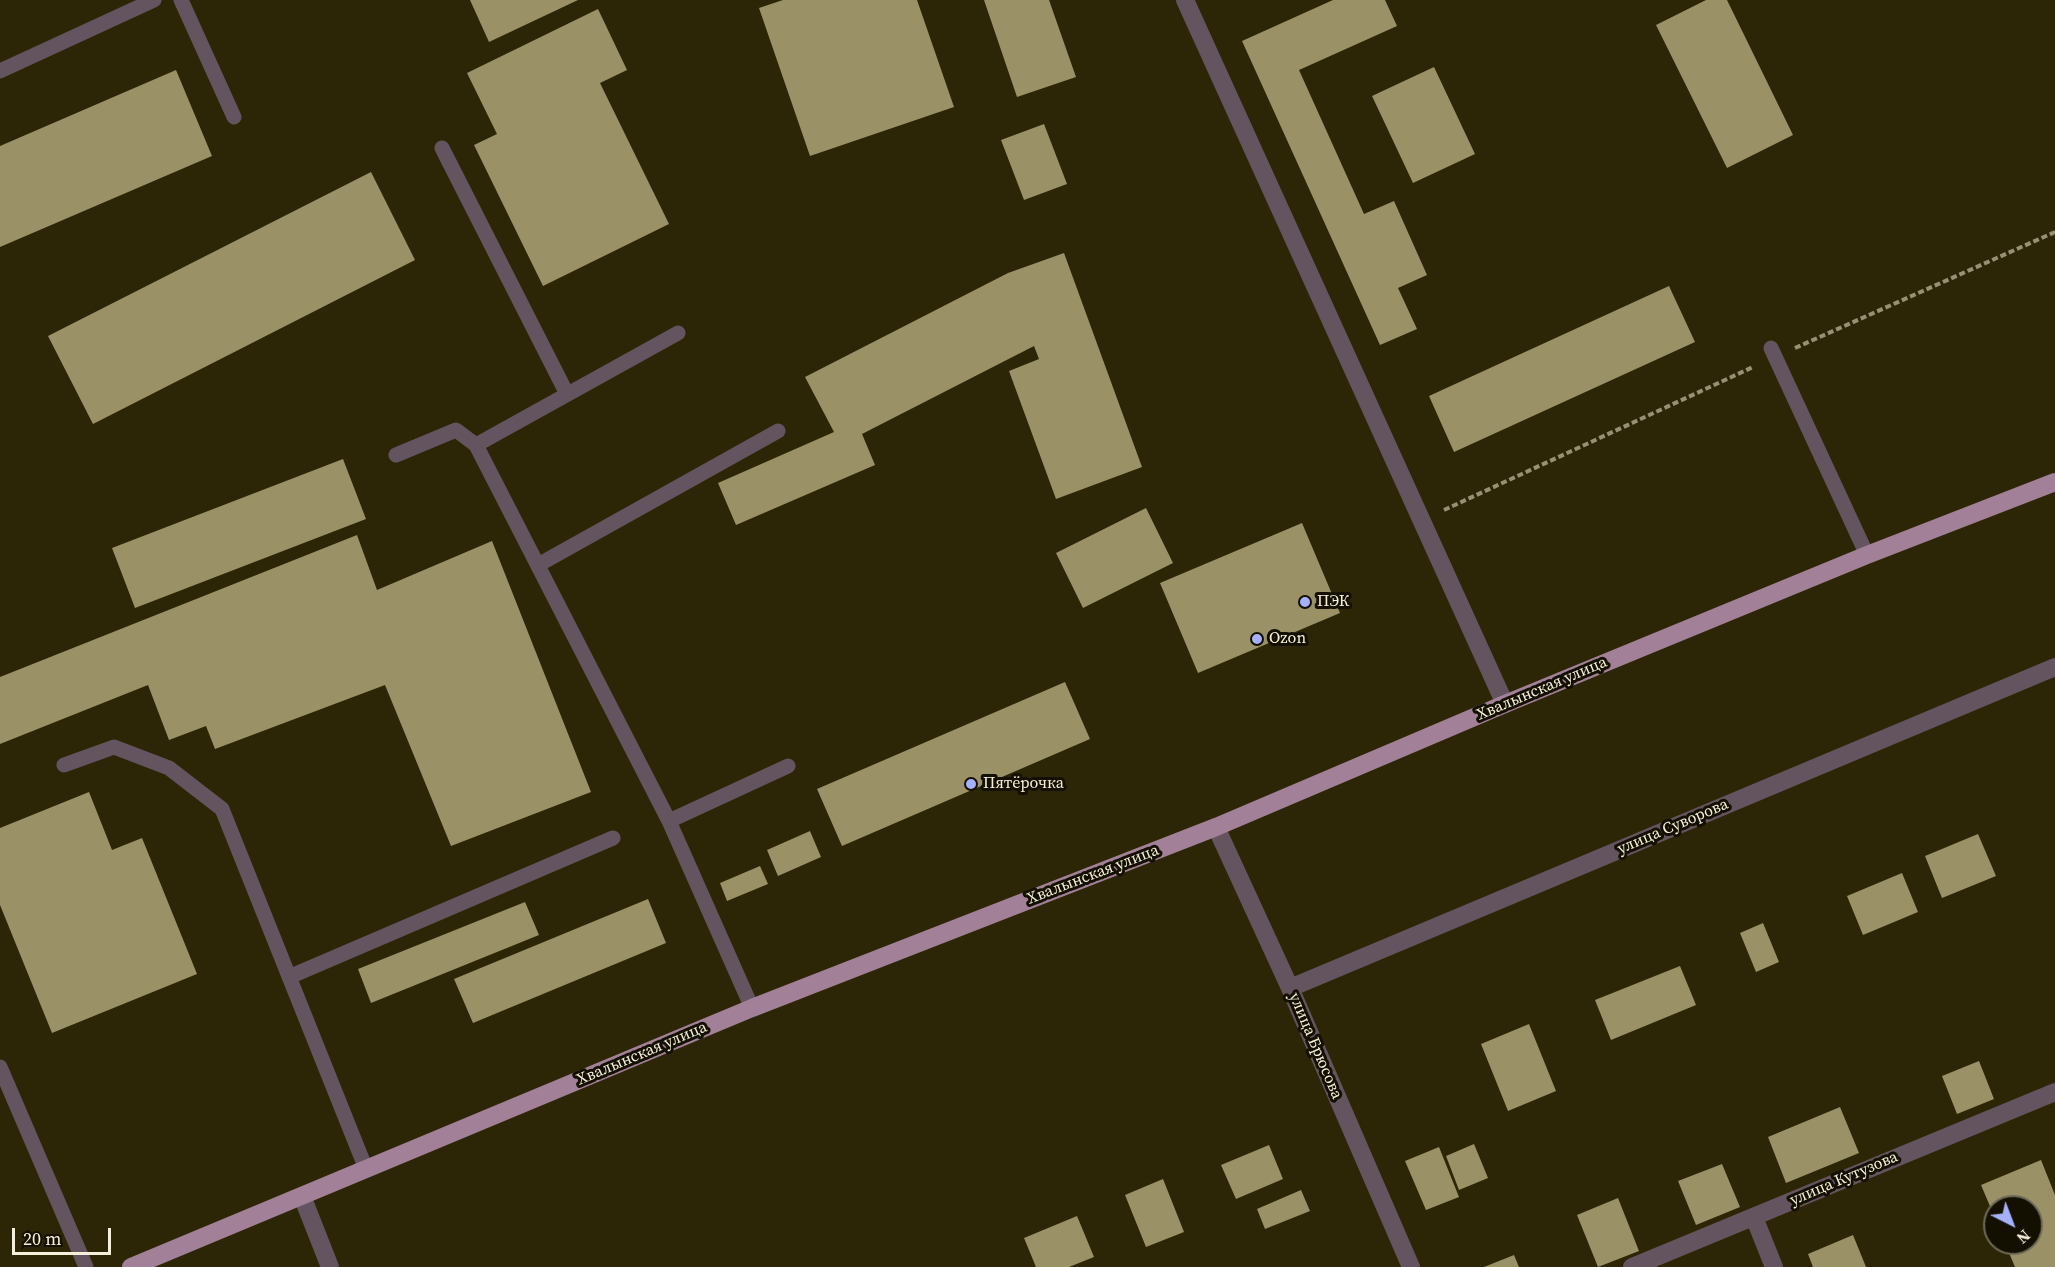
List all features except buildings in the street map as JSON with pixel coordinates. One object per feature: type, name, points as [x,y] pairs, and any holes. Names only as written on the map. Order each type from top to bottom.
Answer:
[{"type":"main road","name":"Хвалынская улица","points":[[131,1267],[752,1008],[1216,827],[1505,704],[1867,555],[2055,482]]},
{"type":"street","points":[[1185,0],[1505,704]]},
{"type":"street","name":"улица Суворова","points":[[1290,988],[2055,667]]},
{"type":"street","name":"улица Брюсова","points":[[1216,827],[1290,988],[1411,1267]]},
{"type":"street","name":"улица Кутузова","points":[[1632,1267],[2055,1092]]},
{"type":"street","points":[[302,1196],[330,1267]]},
{"type":"street","points":[[1754,1217],[1774,1267]]},
{"type":"lane","points":[[0,71],[154,0]]},
{"type":"lane","points":[[181,0],[234,117]]},
{"type":"lane","points":[[442,148],[567,394]]},
{"type":"lane","points":[[476,445],[678,333]]},
{"type":"lane","points":[[1773,353],[1867,555]]},
{"type":"lane","points":[[396,454],[456,430],[476,445],[669,821],[752,1008]]},
{"type":"lane","points":[[538,565],[778,431]]},
{"type":"lane","points":[[64,765],[114,747],[169,768],[222,809],[366,1169]]},
{"type":"lane","points":[[669,821],[788,766]]},
{"type":"lane","points":[[289,977],[613,838]]},
{"type":"lane","points":[[0,1067],[6,1095],[86,1267]]},
{"type":"path","points":[[1422,520],[1773,353],[2055,232]]},
{"type":"place","name":"ПЭК","points":[[1305,602]]},
{"type":"place","name":"Ozon","points":[[1257,639]]},
{"type":"place","name":"Пятёрочка","points":[[971,784]]}]
